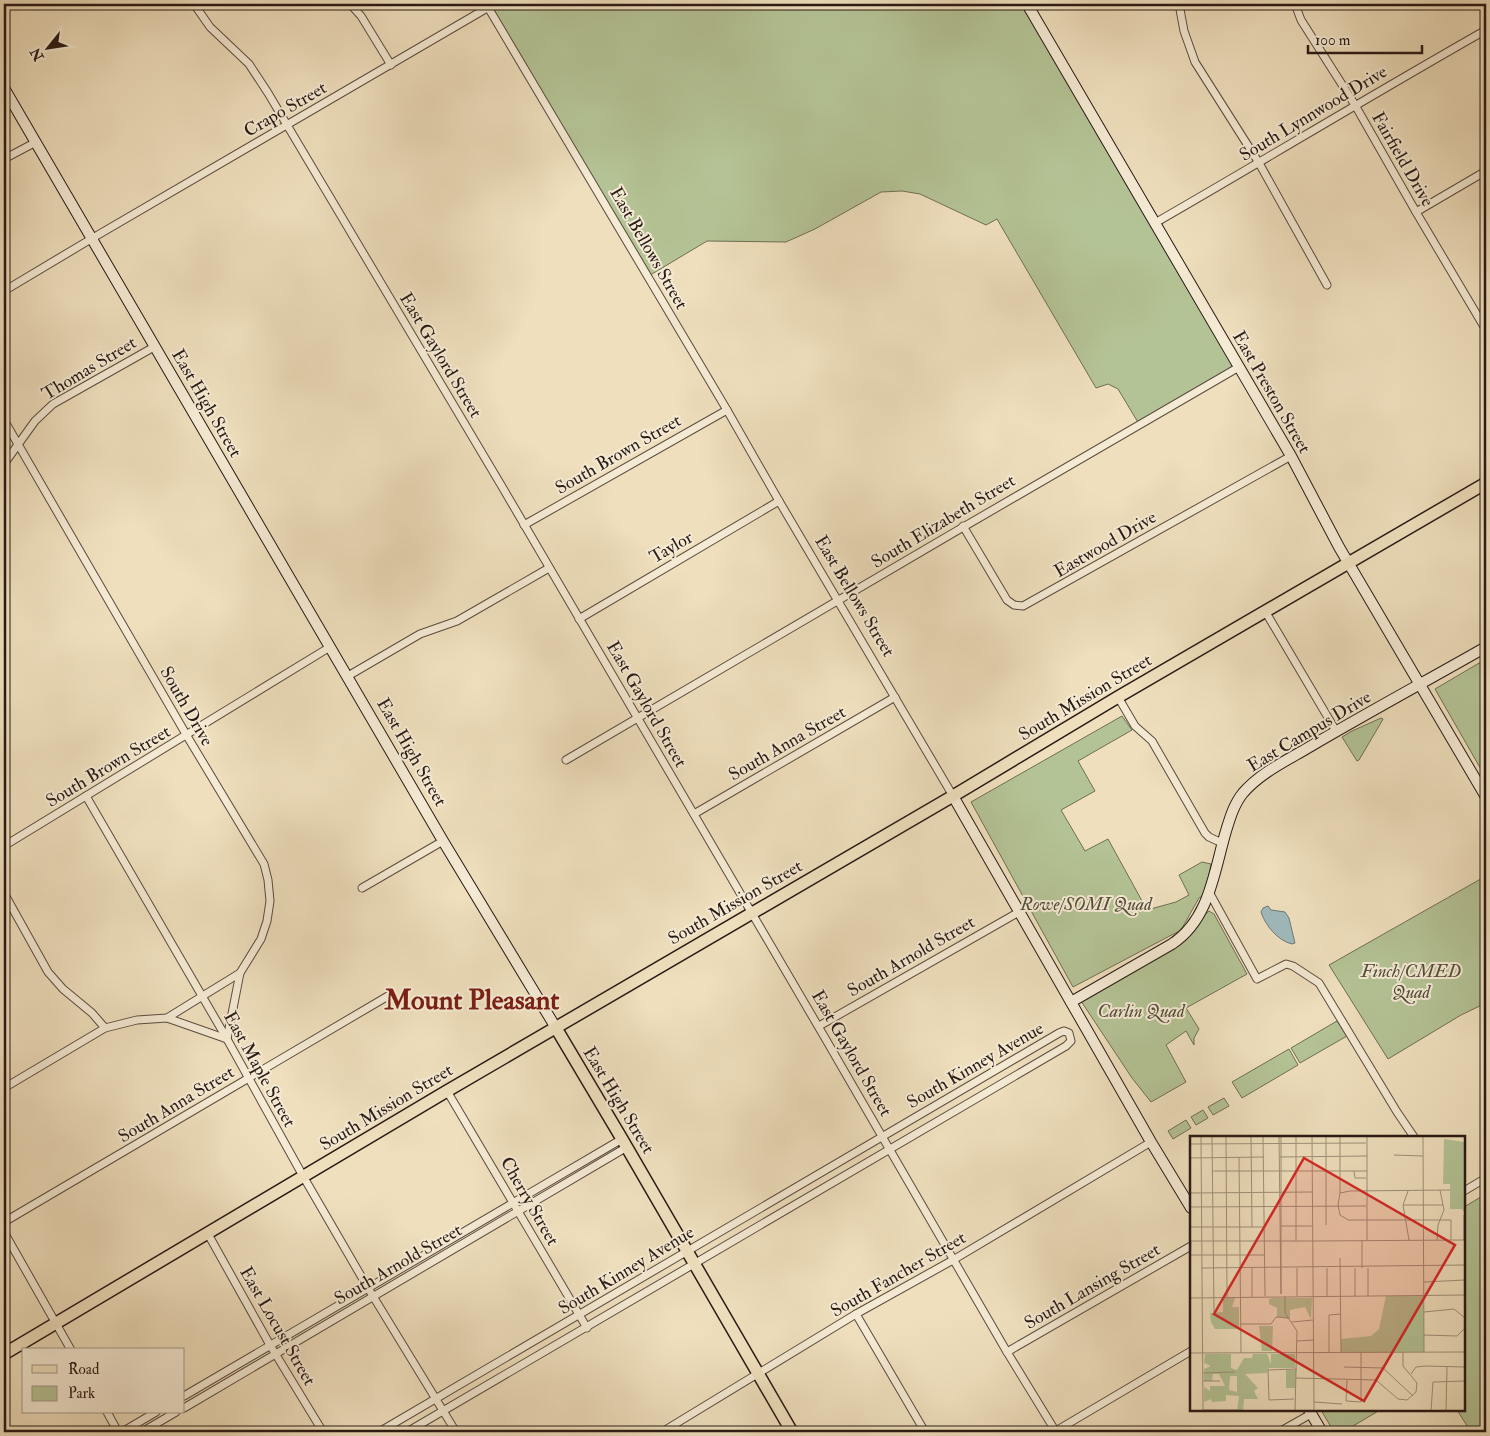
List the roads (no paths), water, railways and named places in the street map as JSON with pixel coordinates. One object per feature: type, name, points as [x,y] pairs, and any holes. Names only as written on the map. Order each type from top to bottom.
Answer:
[{"type":"main road","name":"South Mission Street","points":[[4,1354],[447,1091],[953,796],[1348,562],[1486,483]]},
{"type":"main road","name":"East High Street","points":[[556,1028],[792,1432]]},
{"type":"street","name":"East Gaylord Street","points":[[194,4],[210,27],[249,64],[286,125],[819,1026],[953,1260],[1055,1432]]},
{"type":"street","points":[[350,4],[361,16],[391,65]]},
{"type":"street","name":"East Preston Street","points":[[1027,4],[1291,456],[1348,562],[1486,798]]},
{"type":"street","points":[[1179,4],[1184,31],[1195,62],[1259,163],[1327,285]]},
{"type":"street","name":"Fairfield Drive","points":[[1295,4],[1301,20],[1354,105],[1486,330]]},
{"type":"street","name":"Crapo Street","points":[[4,291],[391,65],[489,5]]},
{"type":"street","name":"East Bellows Street","points":[[489,5],[953,796],[1070,1002],[1190,1206]]},
{"type":"street","name":"South Lynnwood Drive","points":[[1155,223],[1354,105],[1486,30]]},
{"type":"street","name":"East High Street","points":[[4,88],[443,841],[556,1028]]},
{"type":"street","points":[[4,160],[36,142]]},
{"type":"street","points":[[1416,212],[1486,171]]},
{"type":"street","name":"Thomas Street","points":[[4,464],[35,421],[53,404],[154,347]]},
{"type":"street","name":"South Elizabeth Street","points":[[566,760],[839,601],[963,526],[1239,367]]},
{"type":"street","name":"South Brown Street","points":[[524,525],[727,410]]},
{"type":"street","name":"South Drive","points":[[4,420],[187,736],[264,864],[270,901],[267,922],[261,939],[240,973],[167,1018]]},
{"type":"street","name":"Eastwood Drive","points":[[963,526],[1007,600],[1014,605],[1023,606],[1291,456]]},
{"type":"street","name":"Taylor","points":[[579,619],[779,501]]},
{"type":"street","points":[[348,676],[420,634],[457,621],[549,568]]},
{"type":"street","points":[[1265,611],[1336,732]]},
{"type":"street","name":"South Brown Street","points":[[4,846],[330,647]]},
{"type":"street","name":"East Campus Drive","points":[[1070,1002],[1176,941],[1186,932],[1202,910],[1210,892],[1222,842],[1233,810],[1242,795],[1252,784],[1270,770],[1486,647]]},
{"type":"street","name":"South Anna Street","points":[[694,814],[895,697]]},
{"type":"street","points":[[1118,697],[1135,726],[1152,742],[1205,833],[1209,837],[1222,842]]},
{"type":"street","name":"East Maple Street","points":[[86,796],[368,1288],[456,1432]]},
{"type":"street","points":[[362,888],[443,841]]},
{"type":"street","points":[[1210,892],[1257,979],[1286,964],[1293,966],[1322,986],[1413,1136]]},
{"type":"street","points":[[4,893],[48,972],[63,989],[92,1013],[105,1028]]},
{"type":"street","name":"South Arnold Street","points":[[819,1026],[1019,912]]},
{"type":"street","points":[[4,1088],[105,1028],[137,1020],[167,1018],[227,1039],[240,973]]},
{"type":"street","name":"South Anna Street","points":[[4,1222],[388,996]]},
{"type":"street","name":"South Kinney Avenue","points":[[379,1432],[1059,1033],[1066,1031],[1070,1035],[1071,1041],[1066,1046],[407,1432]]},
{"type":"street","name":"Cherry Street","points":[[447,1091],[587,1328]]},
{"type":"street","name":"South Fancher Street","points":[[662,1432],[856,1314],[953,1260],[1151,1142]]},
{"type":"street","name":"South Arnold Street","points":[[185,1395],[512,1203],[624,1143]]},
{"type":"street","name":"South Arnold Street","points":[[185,1407],[518,1212],[624,1143]]},
{"type":"street","points":[[1465,1190],[1486,1178]]},
{"type":"street","points":[[4,1232],[70,1348]]},
{"type":"street","name":"East Locust Street","points":[[208,1234],[270,1345],[323,1432]]},
{"type":"street","name":"South Lansing Street","points":[[1007,1352],[1190,1247]]},
{"type":"street","points":[[856,1314],[925,1432]]},
{"type":"street","points":[[1055,1432],[1190,1353]]},
{"type":"street","points":[[1279,1432],[1310,1412],[1322,1432]]},
{"type":"street","points":[[108,1414],[118,1432]]},
{"type":"street","points":[[122,1432],[153,1414]]},
{"type":"street","points":[[142,1432],[173,1414]]},
{"type":"water","points":[[1268,906],[1271,910],[1285,912],[1289,918],[1295,943],[1292,944],[1282,940],[1269,927],[1261,912],[1263,908]]},
{"type":"district","name":"Mount Pleasant","points":[[472,999]]},
{"type":"park label","name":"Rowe/SOMI Quad","points":[[1086,904]]},
{"type":"park label","name":"Finch/CMED Quad","points":[[1411,981]]},
{"type":"park label","name":"Carlin Quad","points":[[1141,1011]]}]
